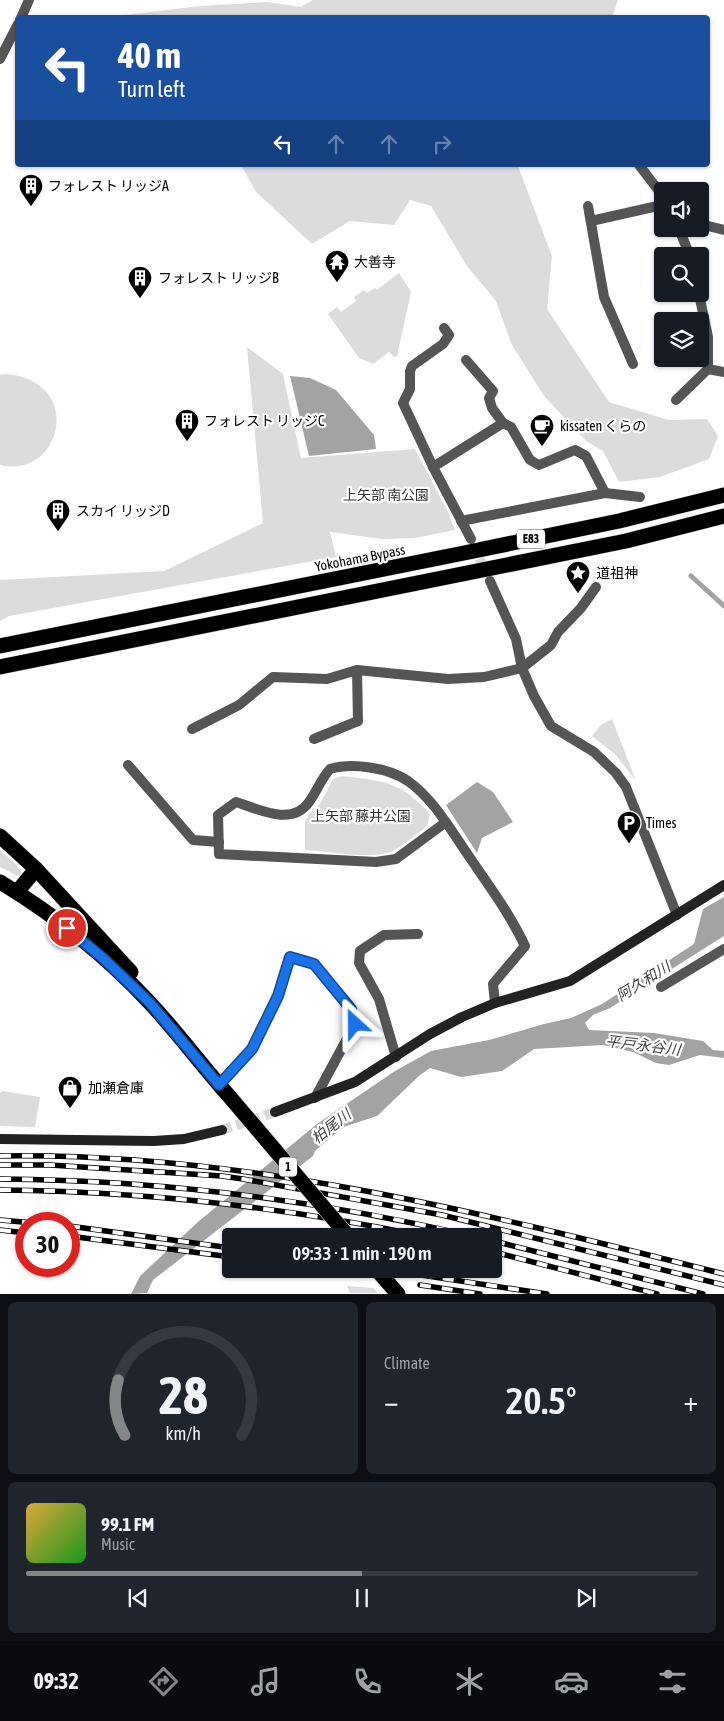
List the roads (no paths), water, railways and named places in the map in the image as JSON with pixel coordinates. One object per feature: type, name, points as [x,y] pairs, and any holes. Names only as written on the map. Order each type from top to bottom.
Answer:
[{"type":"highway","name":"Yokohama Bypass","points":[[0,646],[474,552],[720,496]]},
{"type":"highway","name":"E83","points":[[0,667],[626,541],[724,516]]},
{"type":"highway","name":"1","points":[[0,836],[36,869],[146,988],[150,1003]]},
{"type":"highway","points":[[17,892],[36,869]]},
{"type":"highway","name":"1","points":[[0,882],[17,892],[82,940],[150,1003],[341,1228]]},
{"type":"highway","points":[[384,1278],[398,1294]]},
{"type":"street","points":[[22,15],[29,0]]},
{"type":"street","points":[[0,59],[15,30]]},
{"type":"street","points":[[641,167],[654,184]]},
{"type":"street","points":[[588,206],[604,297],[633,364]]},
{"type":"street","points":[[591,221],[654,207]]},
{"type":"street","points":[[709,226],[724,230]]},
{"type":"street","points":[[676,400],[708,369],[708,337],[701,302]]},
{"type":"street","points":[[444,328],[449,335],[443,344],[412,366],[410,389],[403,403],[433,467],[471,540]]},
{"type":"street","points":[[466,360],[493,392],[489,398],[492,408],[503,423],[511,427],[530,460],[539,465],[575,450],[586,456],[605,493]]},
{"type":"street","points":[[708,369],[724,372]]},
{"type":"street","points":[[433,467],[503,423]]},
{"type":"street","points":[[461,521],[605,493],[640,497]]},
{"type":"street","points":[[490,581],[516,639],[522,668],[534,696],[551,726],[594,752],[616,773],[626,787],[677,915]]},
{"type":"street","points":[[192,729],[239,705],[274,677],[327,678],[357,670],[448,679],[484,677],[522,668],[551,645],[558,632],[581,608],[596,587]]},
{"type":"street","points":[[314,739],[358,721],[357,670]]},
{"type":"street","points":[[128,765],[194,840],[219,842]]},
{"type":"street","points":[[446,822],[396,859],[376,862],[219,854],[218,814],[236,802],[284,815],[298,812],[308,804],[330,769],[339,766],[384,772],[407,780],[429,799],[446,822],[512,919],[525,946],[492,984],[496,1004]]},
{"type":"street","points":[[275,1112],[355,1082],[430,1034],[462,1017],[496,1004],[570,981],[724,885]]},
{"type":"street","points":[[396,1057],[379,999],[359,963],[360,951],[384,935],[418,934]]},
{"type":"street","points":[[661,987],[724,949]]},
{"type":"street","points":[[224,1091],[252,1049],[278,996],[290,957],[314,964],[351,1009],[355,1024],[315,1098]]},
{"type":"street","points":[[0,1139],[154,1141],[184,1139],[222,1130]]},
{"type":"water","points":[[290,376],[310,378],[336,390],[374,435],[376,449],[309,456]]},
{"type":"water","points":[[477,782],[493,792],[513,822],[482,838],[477,853],[446,805]]},
{"type":"water","points":[[724,897],[724,936],[610,1008],[593,1015],[585,1023],[589,1030],[654,1033],[703,1041],[713,1050],[724,1051],[724,1058],[700,1055],[669,1065],[656,1063],[633,1052],[603,1045],[534,1049],[502,1071],[461,1077],[430,1068],[420,1075],[377,1116],[343,1127],[315,1151],[313,1156],[153,1280],[147,1293],[131,1294],[140,1276],[199,1221],[317,1124],[395,1071],[431,1051],[489,1040],[571,1018],[602,1004],[694,944],[703,909]]},
{"type":"waterway","points":[[691,576],[724,606]]},
{"type":"tunnel","points":[[473,545],[487,575]]},
{"type":"tunnel","points":[[222,1130],[275,1112]]},
{"type":"railway","points":[[0,1156],[92,1157],[184,1164],[275,1176],[455,1209],[724,1274]]},
{"type":"railway","points":[[0,1165],[50,1165],[243,1179],[442,1215],[724,1285]]},
{"type":"railway","points":[[0,1179],[119,1183],[238,1194],[297,1202],[436,1228]]},
{"type":"railway","points":[[0,1190],[54,1191],[213,1202],[381,1228]]},
{"type":"railway","points":[[0,1220],[15,1221]]},
{"type":"railway","points":[[80,1227],[222,1247]]},
{"type":"railway","points":[[0,1230],[15,1232]]},
{"type":"railway","points":[[80,1237],[222,1256]]},
{"type":"railway","points":[[502,1243],[703,1294]]},
{"type":"railway","points":[[502,1254],[657,1294]]},
{"type":"railway","points":[[441,1278],[547,1294]]},
{"type":"railway","points":[[420,1285],[480,1294]]},
{"type":"place","name":"フォレスト リッジA","points":[[31,207]]},
{"type":"place","name":"大善寺","points":[[337,283]]},
{"type":"place","name":"フォレスト リッジB","points":[[140,299]]},
{"type":"place","name":"フォレスト リッジC","points":[[187,442]]},
{"type":"place","name":"kissaten くらの","points":[[542,447]]},
{"type":"place","name":"スカイ リッジD","points":[[58,532]]},
{"type":"place","name":"道祖神","points":[[578,594]]},
{"type":"place","name":"Times","points":[[629,844]]},
{"type":"place","name":"加瀬倉庫","points":[[70,1109]]},
{"type":"park label","name":"上矢部 南公園","points":[[386,495]]},
{"type":"park label","name":"上矢部 藤井公園","points":[[361,816]]},
{"type":"water label","name":"阿久和川","points":[[643,981]]},
{"type":"water label","name":"平戸永谷川","points":[[643,1045]]},
{"type":"water label","name":"柏尾川","points":[[331,1126]]}]
